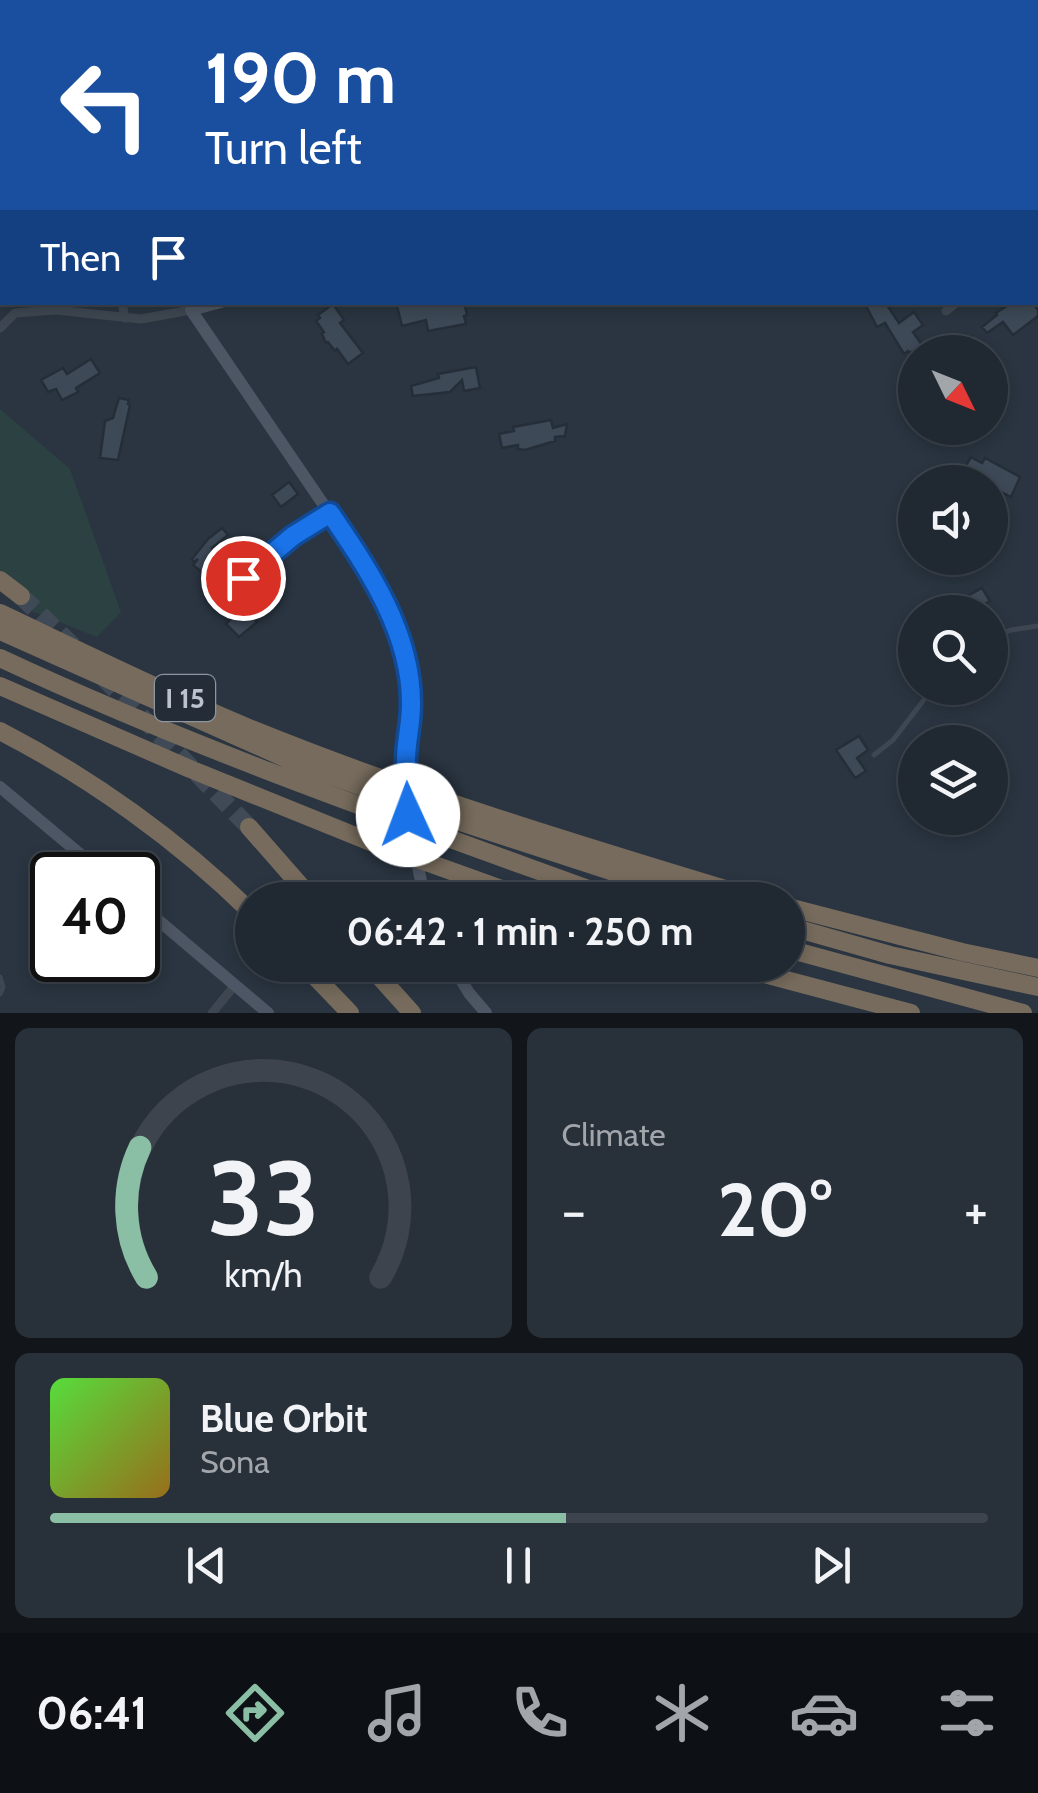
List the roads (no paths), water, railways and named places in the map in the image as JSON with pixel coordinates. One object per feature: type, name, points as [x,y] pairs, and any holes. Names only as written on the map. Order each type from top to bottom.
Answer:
[{"type":"highway","points":[[0,580],[21,596]]},
{"type":"highway","name":"I 15","points":[[0,613],[373,782],[440,798],[702,882]]},
{"type":"highway","points":[[0,631],[296,763],[373,782],[451,820],[643,882]]},
{"type":"highway","points":[[0,658],[151,726],[570,882]]},
{"type":"highway","name":"I 15","points":[[0,686],[190,769],[482,882]]},
{"type":"highway","points":[[0,731],[141,820],[235,898]]},
{"type":"highway","points":[[248,827],[296,882]]},
{"type":"highway","points":[[805,911],[1038,968]]},
{"type":"highway","points":[[805,931],[890,955],[1038,988]]},
{"type":"highway","points":[[805,955],[1023,1013]]},
{"type":"highway","points":[[320,982],[350,1013]]},
{"type":"highway","points":[[384,982],[412,1013]]},
{"type":"highway","points":[[794,982],[911,1013]]},
{"type":"street","points":[[123,305],[125,318]]},
{"type":"street","points":[[0,328],[15,313],[56,310],[141,319],[210,305]]},
{"type":"street","points":[[946,311],[953,305]]},
{"type":"street","points":[[191,310],[368,570],[392,618],[406,664],[411,704],[406,758],[408,815],[421,882]]},
{"type":"street","points":[[0,787],[78,852]]},
{"type":"street","points":[[160,921],[268,1013]]},
{"type":"street","points":[[462,982],[486,1013]]},
{"type":"street","points":[[212,1013],[234,985]]},
{"type":"lane","points":[[243,578],[293,536],[330,513]]},
{"type":"lane","points":[[1008,631],[1038,626]]},
{"type":"lane","points":[[874,755],[892,740],[920,705]]},
{"type":"lane","points":[[0,977],[0,994]]},
{"type":"tunnel","points":[[21,596],[74,647]]},
{"type":"tunnel","points":[[103,677],[249,827]]}]
